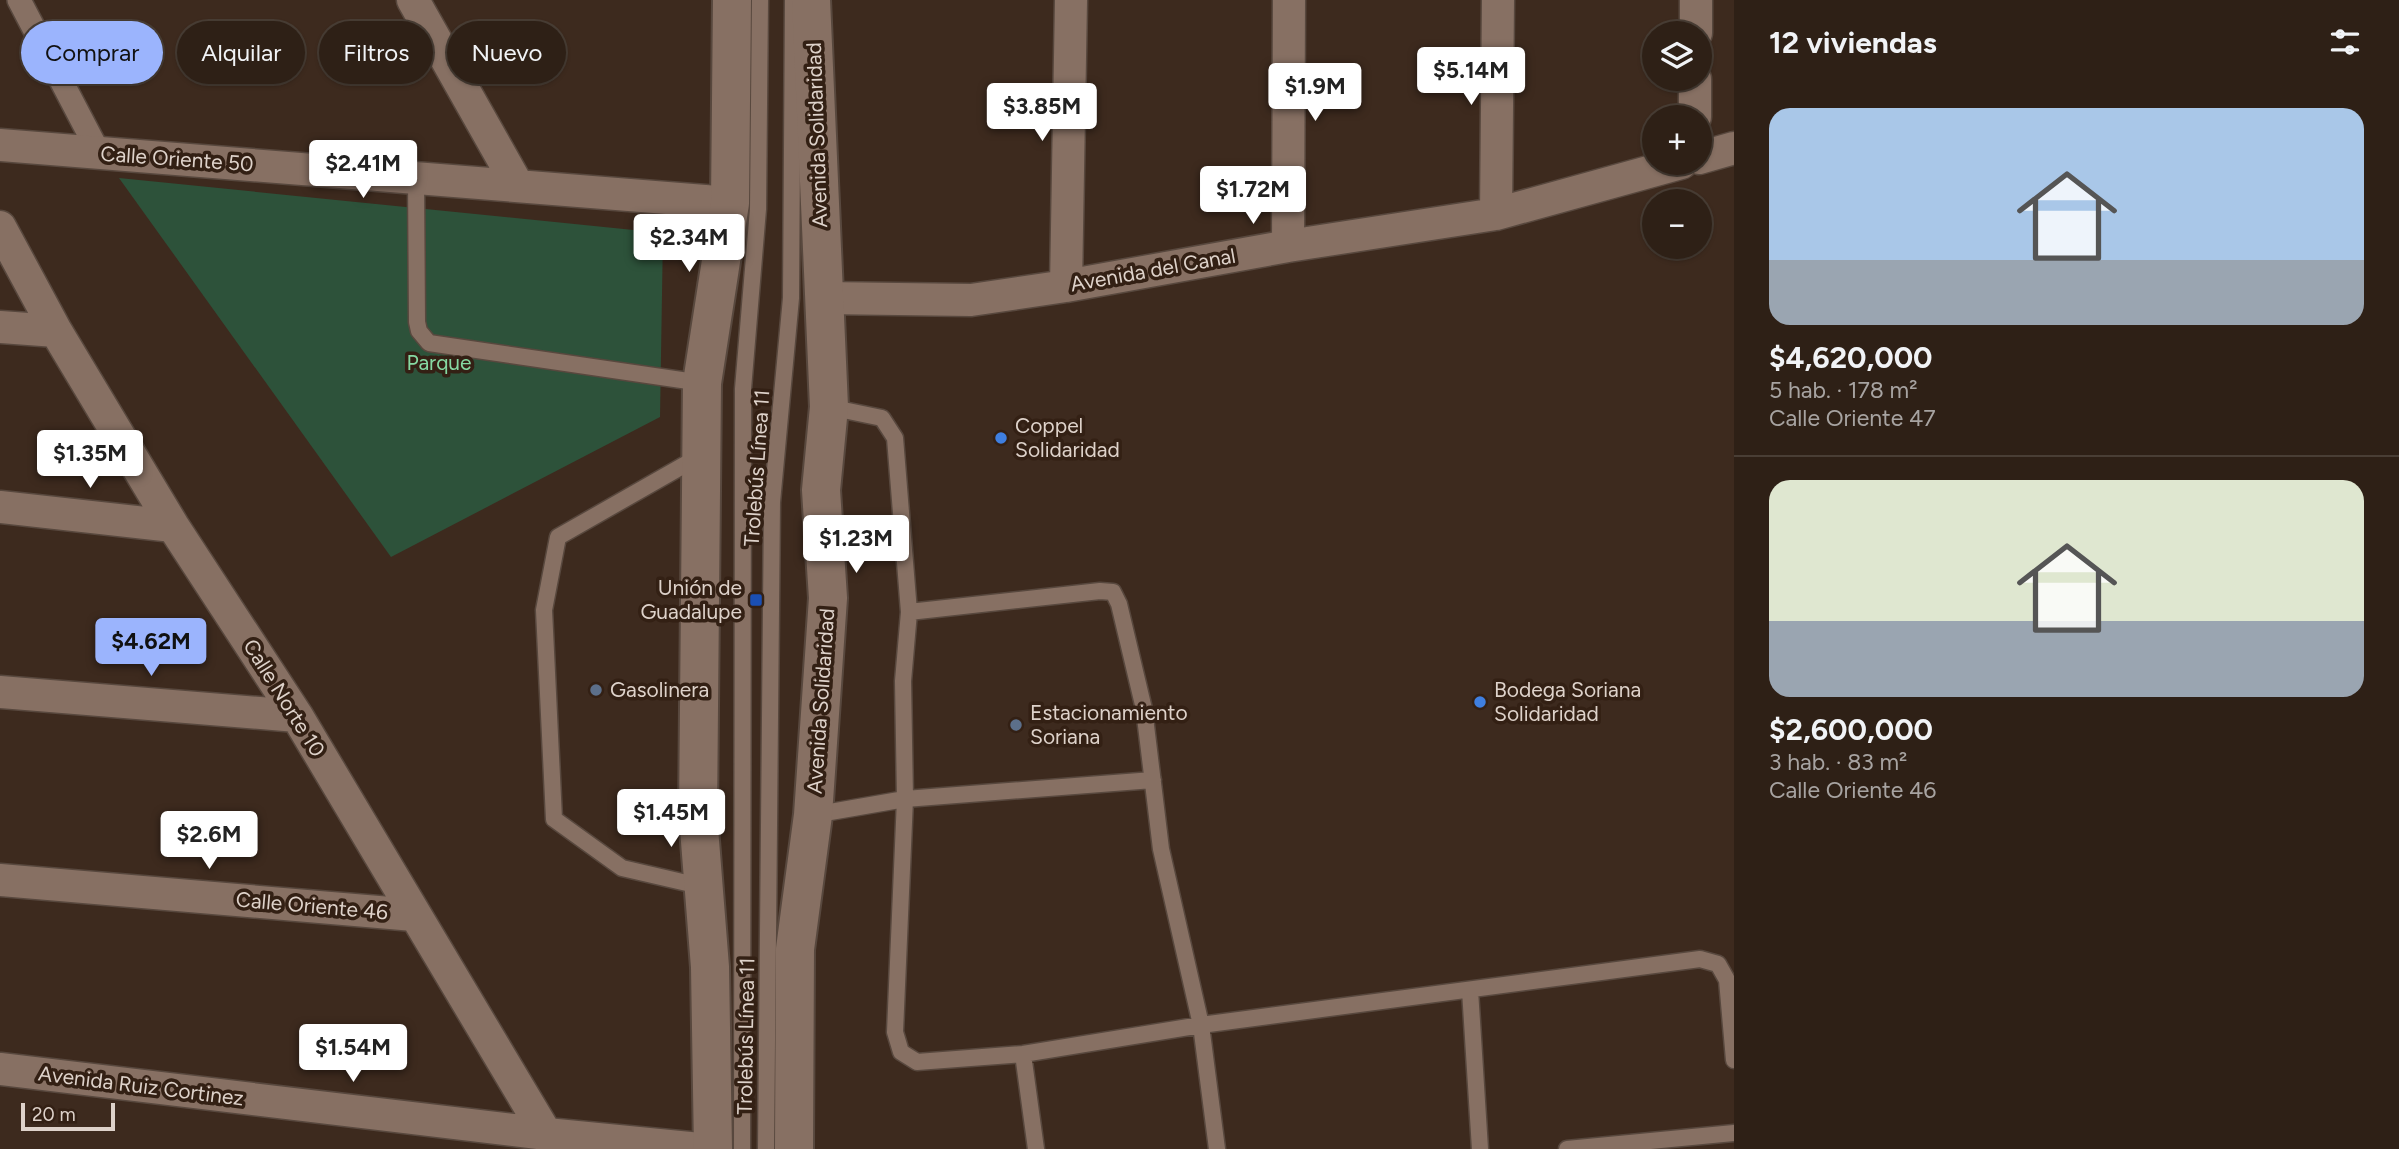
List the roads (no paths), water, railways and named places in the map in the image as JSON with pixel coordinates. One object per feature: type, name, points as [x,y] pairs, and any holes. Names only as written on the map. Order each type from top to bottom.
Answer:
[{"type":"street","points":[[19,0],[99,153]]},
{"type":"street","points":[[413,0],[518,186]]},
{"type":"street","points":[[713,1149],[713,1028],[698,816],[702,383],[730,203],[732,0]]},
{"type":"street","name":"Avenida Solidaridad","points":[[794,1149],[795,948],[813,815],[828,598],[821,490],[829,407],[811,0]]},
{"type":"street","points":[[1066,286],[1071,0]]},
{"type":"street","points":[[1288,246],[1289,0]]},
{"type":"street","points":[[1496,214],[1498,0]]},
{"type":"street","points":[[1696,0],[1696,21]]},
{"type":"street","name":"Calle Oriente 50","points":[[0,145],[730,203]]},
{"type":"street","points":[[1712,154],[1734,148]]},
{"type":"street","name":"Avenida del Canal","points":[[824,298],[971,300],[1066,286],[1288,246],[1496,214],[1642,174]]},
{"type":"street","name":"Calle Norte 10","points":[[0,227],[56,331],[173,526],[297,716],[546,1134]]},
{"type":"street","points":[[0,327],[56,331]]},
{"type":"street","points":[[0,506],[173,526]]},
{"type":"street","points":[[0,692],[297,716]]},
{"type":"street","name":"Calle Oriente 46","points":[[0,880],[414,915]]},
{"type":"street","name":"Avenida Ruiz Cortinez","points":[[0,1069],[546,1134],[700,1149]]},
{"type":"lane","name":"Trolebús Línea 11","points":[[742,1149],[743,389],[758,209],[761,0]]},
{"type":"lane","name":"Trolebús Línea 11","points":[[766,1149],[772,502],[792,298],[793,0]]},
{"type":"lane","points":[[416,178],[417,323],[423,338],[429,343],[702,383]]},
{"type":"lane","points":[[829,407],[882,418],[894,438],[909,612],[903,681],[905,799],[895,1032],[901,1052],[917,1062],[1023,1054],[1201,1025],[1710,960],[1718,964],[1727,980],[1734,1060]]},
{"type":"lane","points":[[702,455],[558,537],[544,610],[554,819],[622,868],[705,887]]},
{"type":"lane","points":[[909,612],[1100,591],[1113,592],[1119,604],[1144,709],[1161,849],[1201,1025],[1217,1149]]},
{"type":"lane","points":[[813,815],[905,799],[1153,780]]},
{"type":"lane","points":[[1470,990],[1480,1149]]},
{"type":"lane","points":[[1023,1054],[1036,1149]]},
{"type":"lane","points":[[1567,1149],[1734,1133]]},
{"type":"place","name":"Coppel Solidaridad","points":[[1001,438]]},
{"type":"place","name":"Unión de Guadalupe","points":[[756,600]]},
{"type":"place","name":"Gasolinera","points":[[596,690]]},
{"type":"place","name":"Bodega Soriana Solidaridad","points":[[1480,702]]},
{"type":"place","name":"Estacionamiento Soriana","points":[[1016,725]]},
{"type":"park label","name":"Parque","points":[[439,363]]}]
